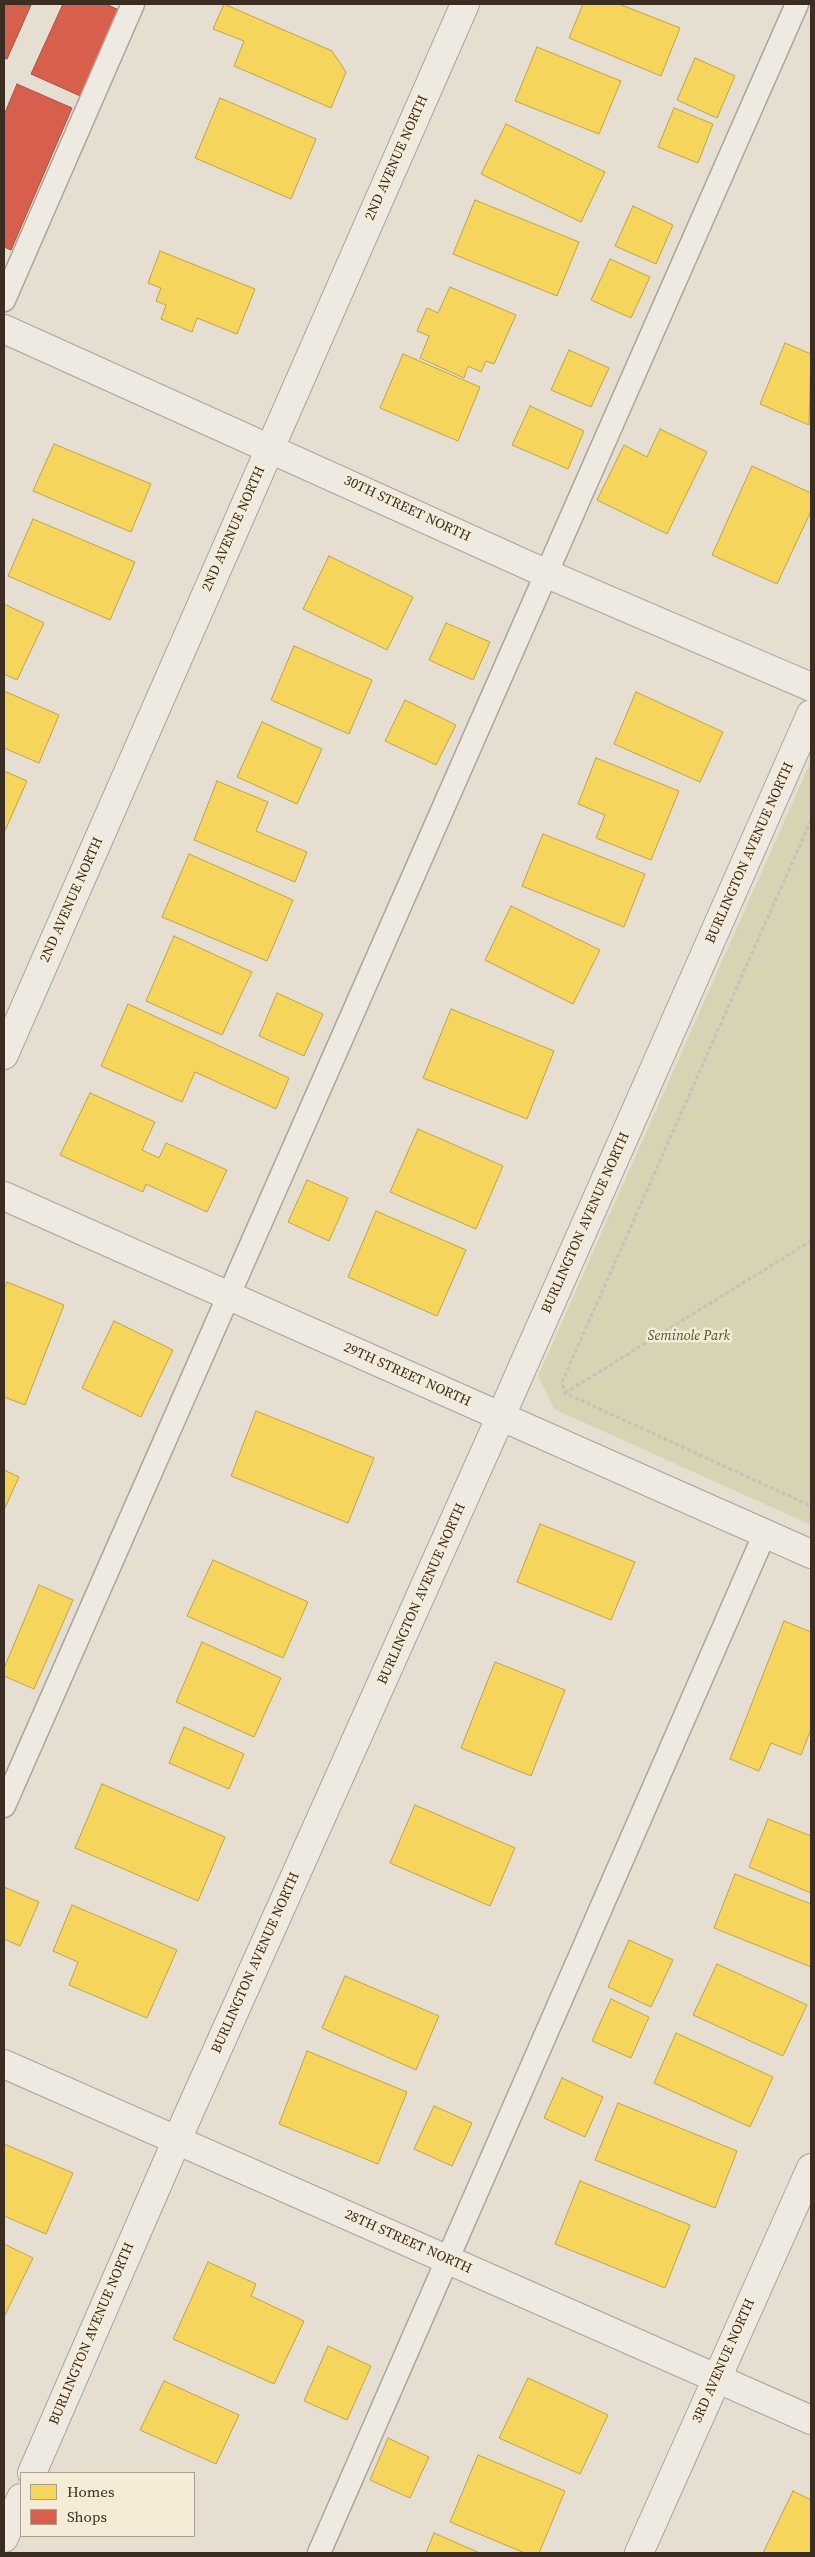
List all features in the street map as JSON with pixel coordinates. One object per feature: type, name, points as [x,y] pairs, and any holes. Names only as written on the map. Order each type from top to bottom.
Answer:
[{"type":"street","name":"2ND AVENUE NORTH","points":[[4,1054],[465,4]]},
{"type":"street","name":"30TH STREET NORTH","points":[[4,329],[270,447],[545,573],[811,687]]},
{"type":"street","name":"BURLINGTON AVENUE NORTH","points":[[32,2472],[176,2142],[501,1416],[811,714]]},
{"type":"street","name":"29TH STREET NORTH","points":[[4,1196],[811,1554]]},
{"type":"street","name":"28TH STREET NORTH","points":[[4,2064],[176,2142],[811,2420]]},
{"type":"street","name":"3RD AVENUE NORTH","points":[[639,2553],[811,2168]]},
{"type":"street","points":[[4,2538],[20,2500]]},
{"type":"lane","points":[[4,300],[133,4]]},
{"type":"lane","points":[[4,1806],[797,4]]},
{"type":"lane","points":[[319,2553],[765,1533]]},
{"type":"path","points":[[565,1393],[562,1382],[811,820]]},
{"type":"path","points":[[565,1393],[811,1240]]},
{"type":"path","points":[[565,1393],[811,1506]]},
{"type":"green space","name":"Seminole Park","points":[[811,761],[811,1525],[554,1409],[538,1376]]},
{"type":"building: Homes","points":[[224,4],[332,51],[346,72],[331,108],[234,66],[244,41],[213,29]]},
{"type":"building: Homes","points":[[583,4],[619,4],[680,28],[661,76],[569,38]]},
{"type":"building: Homes","points":[[537,47],[621,81],[599,134],[515,101]]},
{"type":"building: Homes","points":[[695,58],[735,76],[717,118],[677,100]]},
{"type":"building: Homes","points":[[220,98],[316,139],[291,199],[195,158]]},
{"type":"building: Homes","points":[[674,108],[713,124],[698,163],[658,147]]},
{"type":"building: Homes","points":[[506,124],[605,172],[581,222],[481,174]]},
{"type":"building: Homes","points":[[475,200],[579,242],[557,296],[453,254]]},
{"type":"building: Homes","points":[[633,206],[673,225],[656,264],[615,246]]},
{"type":"building: Homes","points":[[160,251],[255,289],[237,334],[197,318],[192,332],[161,319],[166,305],[156,301],[161,288],[148,283]]},
{"type":"building: Homes","points":[[610,259],[650,277],[631,318],[591,300]]},
{"type":"building: Homes","points":[[450,287],[516,315],[494,364],[486,361],[481,372],[468,366],[464,378],[420,358],[429,336],[417,331],[427,308],[438,313]]},
{"type":"building: Homes","points":[[785,343],[811,354],[809,425],[760,404]]},
{"type":"building: Homes","points":[[569,350],[609,368],[591,407],[551,390]]},
{"type":"building: Homes","points":[[403,354],[480,387],[458,441],[380,408]]},
{"type":"building: Homes","points":[[530,406],[584,431],[568,469],[512,445]]},
{"type":"building: Homes","points":[[660,429],[707,452],[667,534],[597,500],[624,445],[647,457]]},
{"type":"building: Homes","points":[[54,444],[151,484],[131,532],[33,491]]},
{"type":"building: Homes","points":[[752,466],[811,493],[811,511],[777,584],[712,555]]},
{"type":"building: Homes","points":[[33,519],[135,562],[110,620],[8,576]]},
{"type":"building: Homes","points":[[329,556],[413,597],[387,650],[303,609]]},
{"type":"building: Homes","points":[[4,604],[44,623],[17,680],[4,674]]},
{"type":"building: Homes","points":[[446,623],[490,642],[473,680],[429,660]]},
{"type":"building: Homes","points":[[294,646],[372,680],[349,734],[271,700]]},
{"type":"building: Homes","points":[[4,691],[59,715],[39,763],[4,748]]},
{"type":"building: Homes","points":[[636,692],[723,732],[700,782],[614,744]]},
{"type":"building: Homes","points":[[405,700],[456,725],[436,765],[385,741]]},
{"type":"building: Homes","points":[[262,722],[322,749],[297,804],[237,777]]},
{"type":"building: Homes","points":[[596,758],[679,791],[651,860],[596,838],[605,815],[578,804]]},
{"type":"building: Homes","points":[[4,771],[27,781],[4,833]]},
{"type":"building: Homes","points":[[217,781],[268,802],[256,831],[307,852],[295,882],[194,840]]},
{"type":"building: Homes","points":[[543,834],[645,874],[624,927],[522,886]]},
{"type":"building: Homes","points":[[189,854],[293,900],[267,961],[162,917]]},
{"type":"building: Homes","points":[[511,906],[600,950],[573,1004],[485,960]]},
{"type":"building: Homes","points":[[174,936],[252,972],[222,1035],[146,1001]]},
{"type":"building: Homes","points":[[277,993],[323,1014],[304,1056],[259,1036]]},
{"type":"building: Homes","points":[[128,1004],[289,1078],[276,1109],[195,1072],[182,1102],[101,1066]]},
{"type":"building: Homes","points":[[451,1009],[554,1051],[527,1119],[423,1078]]},
{"type":"building: Homes","points":[[90,1093],[155,1122],[142,1150],[159,1158],[166,1143],[227,1170],[207,1212],[146,1184],[143,1192],[60,1155]]},
{"type":"building: Homes","points":[[418,1129],[503,1166],[476,1229],[390,1192]]},
{"type":"building: Homes","points":[[307,1180],[348,1198],[329,1241],[288,1222]]},
{"type":"building: Homes","points":[[376,1211],[466,1250],[437,1316],[348,1277]]},
{"type":"building: Homes","points":[[7,1282],[64,1305],[25,1405],[4,1397],[4,1289]]},
{"type":"building: Homes","points":[[114,1321],[173,1350],[141,1417],[82,1388]]},
{"type":"building: Homes","points":[[256,1411],[374,1458],[348,1523],[231,1476]]},
{"type":"building: Homes","points":[[4,1470],[19,1477],[4,1510]]},
{"type":"building: Homes","points":[[540,1524],[635,1562],[611,1620],[517,1582]]},
{"type":"building: Homes","points":[[213,1560],[308,1602],[283,1658],[187,1616]]},
{"type":"building: Homes","points":[[39,1585],[73,1600],[34,1689],[4,1676],[4,1668]]},
{"type":"building: Homes","points":[[784,1621],[811,1632],[811,1729],[801,1755],[771,1743],[759,1771],[730,1759]]},
{"type":"building: Homes","points":[[202,1642],[281,1678],[254,1737],[176,1702]]},
{"type":"building: Homes","points":[[495,1662],[565,1690],[531,1776],[461,1748]]},
{"type":"building: Homes","points":[[184,1727],[244,1754],[229,1789],[169,1763]]},
{"type":"building: Homes","points":[[102,1784],[225,1837],[198,1901],[75,1848]]},
{"type":"building: Homes","points":[[415,1805],[515,1848],[490,1906],[390,1863]]},
{"type":"building: Homes","points":[[768,1819],[811,1836],[811,1893],[749,1867]]},
{"type":"building: Homes","points":[[735,1874],[811,1904],[811,1967],[714,1928]]},
{"type":"building: Homes","points":[[4,1887],[39,1902],[20,1946],[4,1939]]},
{"type":"building: Homes","points":[[72,1905],[177,1950],[147,2018],[69,1985],[78,1962],[53,1951]]},
{"type":"building: Homes","points":[[629,1940],[673,1960],[651,2007],[608,1987]]},
{"type":"building: Homes","points":[[717,1964],[807,2005],[783,2056],[693,2015]]},
{"type":"building: Homes","points":[[345,1976],[439,2016],[416,2070],[322,2028]]},
{"type":"building: Homes","points":[[611,1999],[649,2017],[631,2058],[592,2041]]},
{"type":"building: Homes","points":[[676,2033],[773,2077],[750,2127],[654,2083]]},
{"type":"building: Homes","points":[[307,2051],[407,2092],[378,2164],[279,2124]]},
{"type":"building: Homes","points":[[562,2078],[603,2097],[585,2137],[544,2118]]},
{"type":"building: Homes","points":[[618,2103],[737,2151],[715,2208],[595,2160]]},
{"type":"building: Homes","points":[[434,2106],[472,2123],[452,2166],[414,2149]]},
{"type":"building: Homes","points":[[4,2144],[73,2173],[46,2234],[4,2216]]},
{"type":"building: Homes","points":[[580,2181],[690,2225],[665,2288],[555,2244]]},
{"type":"building: Homes","points":[[4,2244],[33,2258],[4,2317]]},
{"type":"building: Homes","points":[[208,2262],[256,2284],[251,2296],[304,2321],[274,2384],[173,2339]]},
{"type":"building: Homes","points":[[328,2346],[371,2366],[347,2420],[304,2401]]},
{"type":"building: Homes","points":[[528,2378],[608,2415],[580,2474],[499,2438]]},
{"type":"building: Homes","points":[[164,2381],[239,2415],[216,2464],[140,2430]]},
{"type":"building: Homes","points":[[388,2438],[429,2457],[410,2498],[370,2480]]},
{"type":"building: Homes","points":[[478,2455],[565,2491],[539,2553],[525,2553],[450,2522]]},
{"type":"building: Homes","points":[[793,2491],[811,2500],[811,2553],[763,2553]]},
{"type":"building: Homes","points":[[434,2533],[480,2553],[426,2553]]},
{"type":"building: Shops","points":[[4,4],[31,5],[7,59],[4,58]]},
{"type":"building: Shops","points":[[63,4],[106,4],[125,13],[87,99],[31,74]]},
{"type":"building: Shops","points":[[17,84],[72,108],[11,250],[4,247],[4,115]]}]
